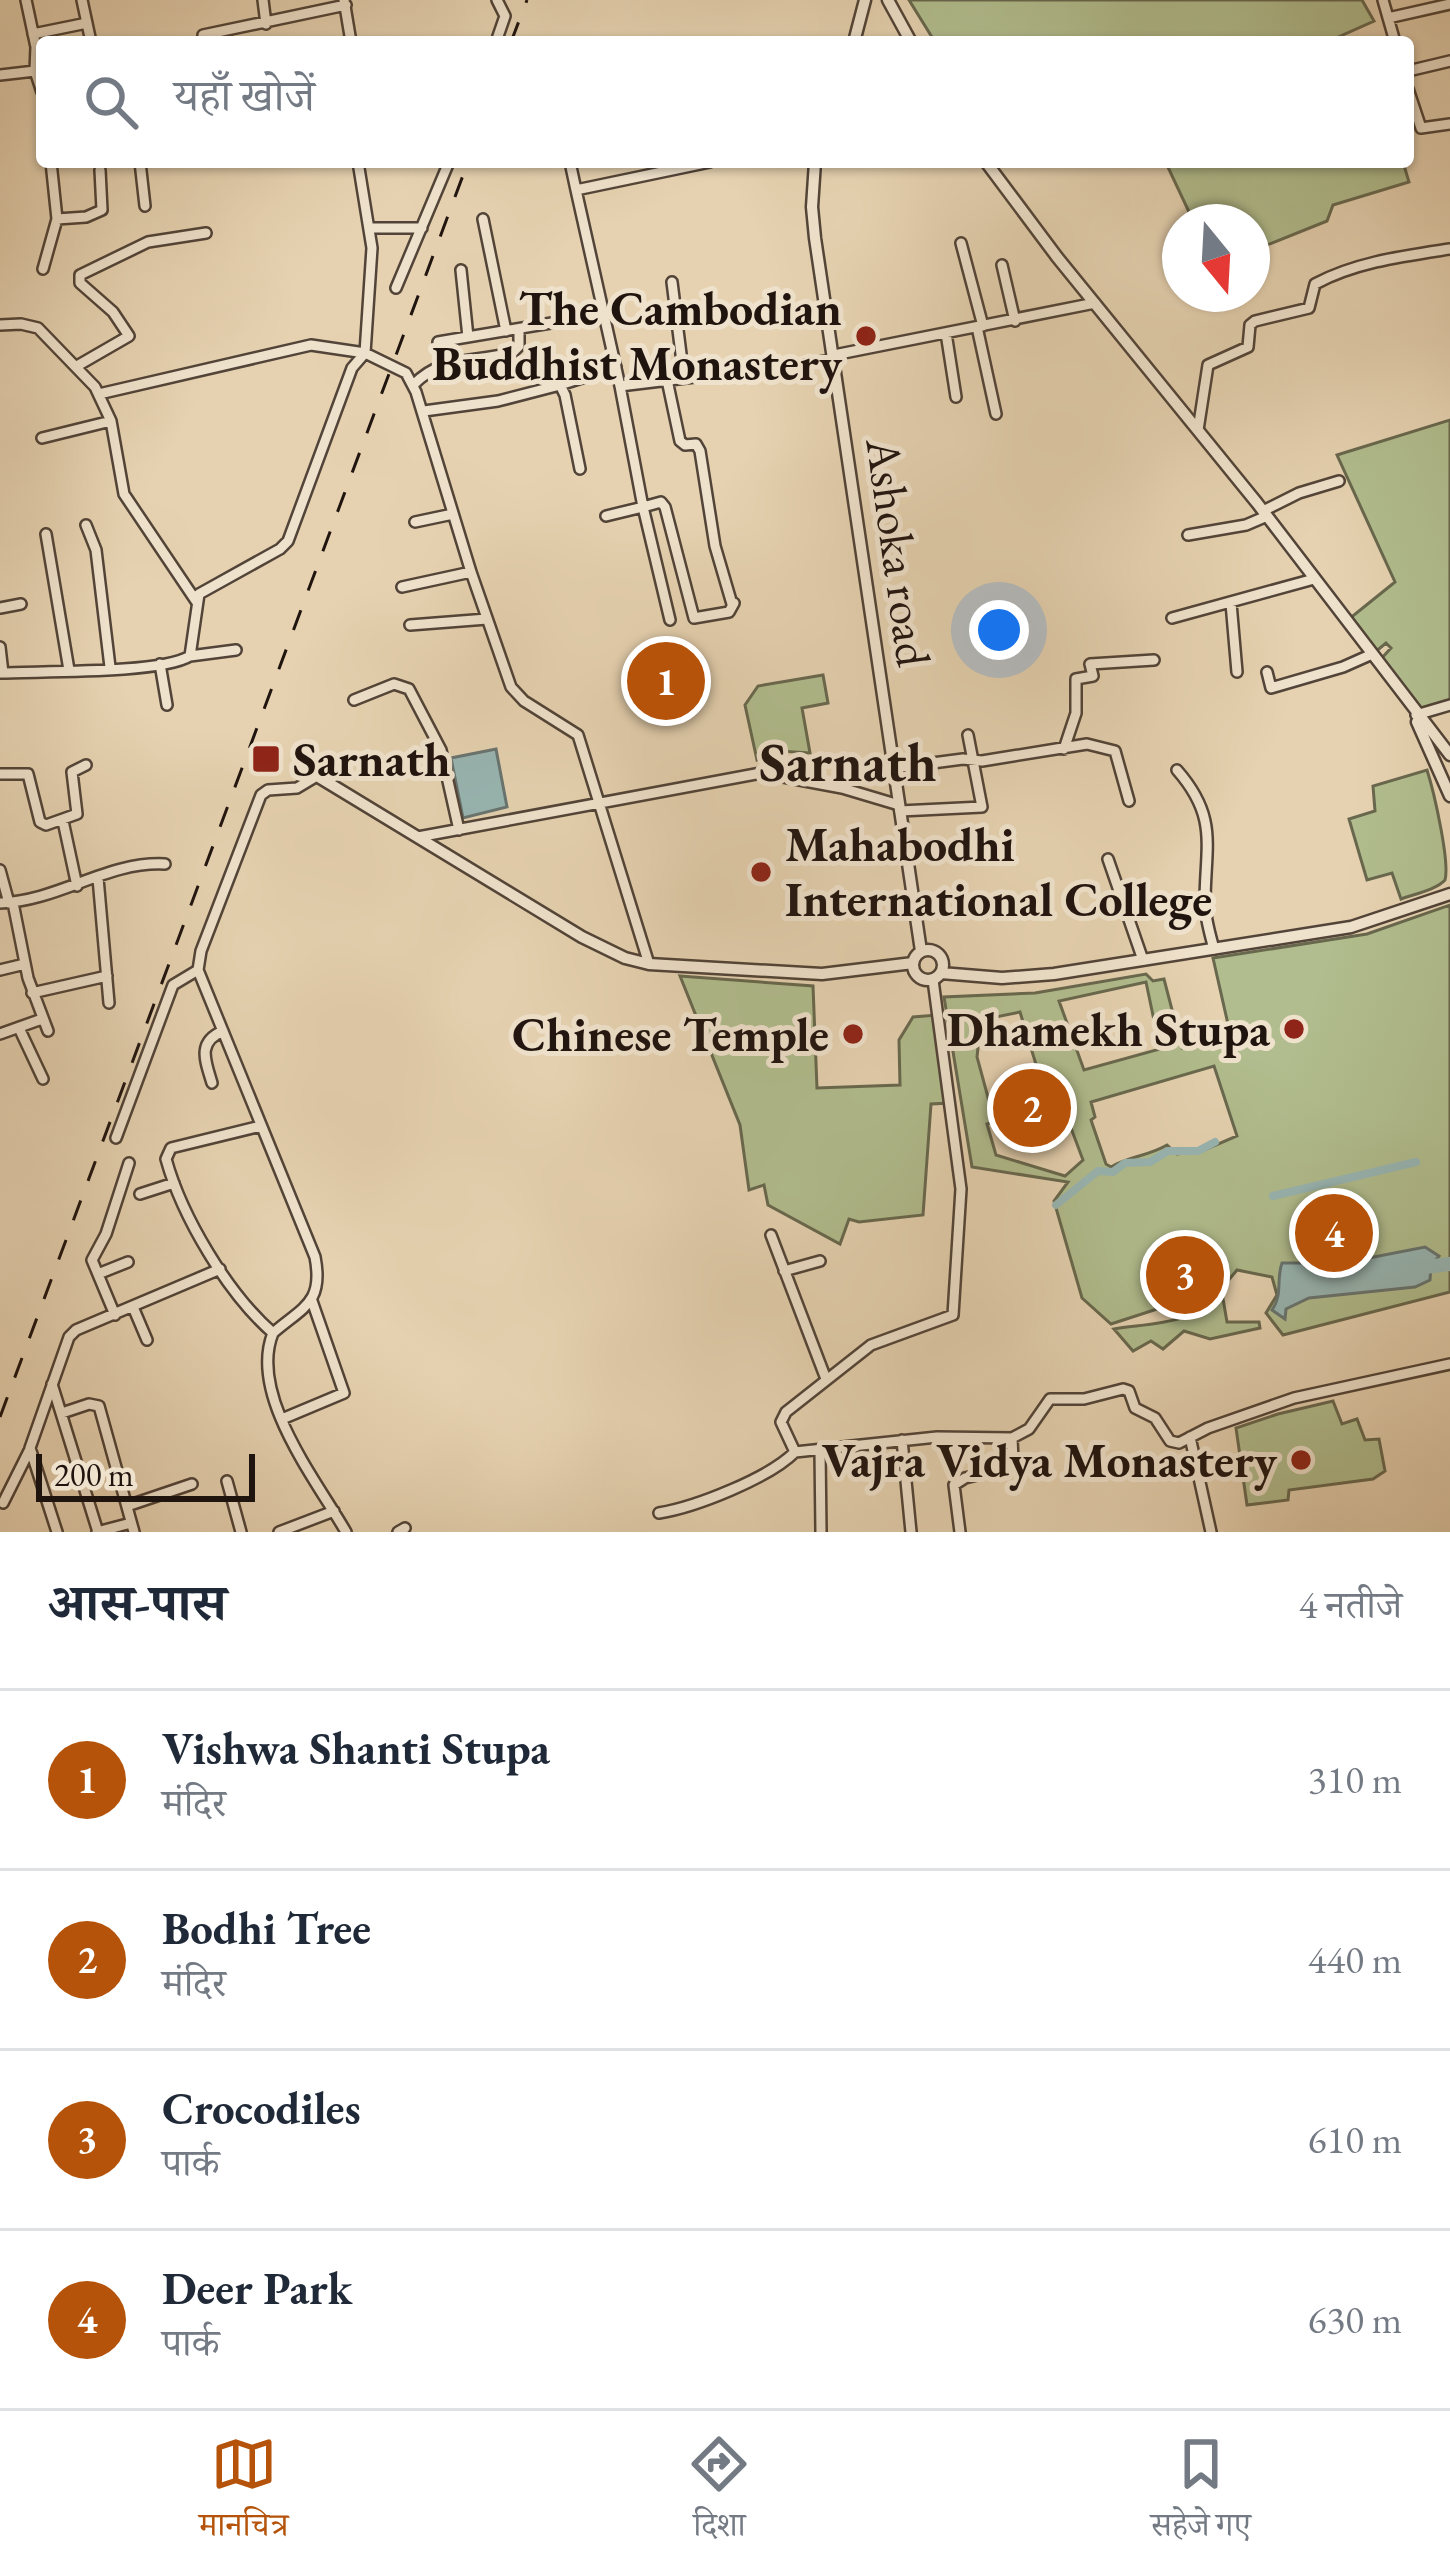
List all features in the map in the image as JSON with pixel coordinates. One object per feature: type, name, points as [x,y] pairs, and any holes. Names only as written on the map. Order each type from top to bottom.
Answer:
[{"type":"street","points":[[26,0],[36,54]]},
{"type":"street","points":[[82,0],[90,36]]},
{"type":"street","points":[[263,0],[266,24]]},
{"type":"street","points":[[311,0],[315,13]]},
{"type":"street","points":[[497,0],[505,16],[498,36]]},
{"type":"street","points":[[856,36],[865,0]]},
{"type":"street","points":[[888,0],[907,36]]},
{"type":"street","points":[[1383,0],[1393,36]]},
{"type":"street","points":[[202,35],[345,3],[350,36]]},
{"type":"street","points":[[1388,18],[1450,4]]},
{"type":"street","points":[[33,34],[87,23]]},
{"type":"street","points":[[1414,70],[1450,61]]},
{"type":"street","points":[[0,75],[36,67]]},
{"type":"street","points":[[1414,107],[1421,128],[1450,124]]},
{"type":"street","points":[[43,269],[56,219],[52,168]]},
{"type":"street","points":[[141,168],[145,206]]},
{"type":"street","points":[[190,656],[196,601],[205,588],[284,546],[352,368],[365,353],[370,229],[359,168]]},
{"type":"street","points":[[396,288],[447,168]]},
{"type":"street","points":[[571,168],[670,620]]},
{"type":"street","points":[[631,168],[633,178]]},
{"type":"street","points":[[576,190],[671,168]]},
{"type":"street","name":"Ashoka road","points":[[815,168],[813,221],[921,951]]},
{"type":"street","points":[[991,168],[1450,755]]},
{"type":"street","points":[[56,219],[86,218],[102,210],[100,170]]},
{"type":"street","points":[[483,219],[506,331]]},
{"type":"street","points":[[370,229],[422,228]]},
{"type":"street","points":[[77,366],[129,336],[113,312],[80,283],[80,275],[148,242],[206,233]]},
{"type":"street","points":[[961,243],[996,414]]},
{"type":"street","points":[[1198,430],[1208,365],[1248,347],[1250,325],[1255,321],[1309,308],[1315,284],[1331,276],[1378,261],[1450,249]]},
{"type":"street","points":[[1002,265],[1015,321]]},
{"type":"street","points":[[461,270],[468,338]]},
{"type":"street","points":[[672,282],[684,378]]},
{"type":"street","points":[[620,386],[834,358],[1095,304]]},
{"type":"street","points":[[438,343],[605,314]]},
{"type":"street","points":[[0,326],[38,328],[99,394],[111,421],[124,494],[196,601]]},
{"type":"street","points":[[413,386],[432,368],[447,362],[513,352],[519,346],[519,329]]},
{"type":"street","points":[[946,332],[956,397]]},
{"type":"street","points":[[99,394],[311,345],[365,353],[402,370],[424,411],[507,679],[518,695],[578,735],[649,964]]},
{"type":"street","points":[[424,411],[498,401],[616,367]]},
{"type":"street","points":[[605,516],[662,502],[694,618],[734,609],[715,546],[700,451],[695,444],[680,441],[667,380]]},
{"type":"street","points":[[560,385],[580,469]]},
{"type":"street","points":[[43,438],[111,421]]},
{"type":"street","points":[[1188,535],[1246,525],[1295,494],[1339,481]]},
{"type":"street","points":[[415,522],[453,514]]},
{"type":"street","points":[[86,525],[96,550],[110,668]]},
{"type":"street","points":[[46,534],[69,670]]},
{"type":"street","points":[[403,587],[471,572]]},
{"type":"street","points":[[1172,618],[1314,579]]},
{"type":"street","points":[[1231,603],[1237,672]]},
{"type":"street","points":[[0,608],[21,604]]},
{"type":"street","points":[[410,625],[487,619]]},
{"type":"street","points":[[0,647],[1,673],[160,664],[236,650]]},
{"type":"street","points":[[1267,673],[1271,688],[1286,686],[1370,655]]},
{"type":"street","points":[[1064,749],[1076,713],[1076,680],[1093,676],[1090,664],[1154,660]]},
{"type":"street","points":[[160,664],[167,705]]},
{"type":"street","points":[[354,700],[394,684],[409,689],[441,750],[459,830]]},
{"type":"street","points":[[1414,713],[1450,705]]},
{"type":"street","points":[[1414,713],[1450,796]]},
{"type":"street","points":[[418,837],[761,772],[842,788],[899,808],[982,807],[968,735]]},
{"type":"street","points":[[894,768],[1088,745],[1115,752],[1129,801]]},
{"type":"street","points":[[0,774],[28,774],[41,824],[77,814],[72,772],[86,765]]},
{"type":"street","points":[[1177,770],[1197,793],[1209,838],[1205,904],[1214,949]]},
{"type":"street","points":[[282,1419],[344,1393],[312,1301],[318,1274],[315,1258],[198,970],[258,799],[264,791],[297,788],[317,776],[582,937],[625,958],[649,964],[848,974],[913,963],[921,951],[940,955],[944,964],[938,976],[962,1189],[952,1315],[872,1345],[783,1416],[782,1426],[795,1452]]},
{"type":"street","points":[[62,821],[77,886]]},
{"type":"street","points":[[1108,859],[1143,960]]},
{"type":"street","points":[[7,903],[45,898],[131,865],[165,864]]},
{"type":"street","points":[[0,870],[32,993],[48,1031]]},
{"type":"street","points":[[98,878],[109,1003]]},
{"type":"street","points":[[913,963],[919,977],[1020,978],[1352,927],[1450,894]]},
{"type":"street","points":[[0,970],[25,964]]},
{"type":"street","points":[[116,1138],[173,985],[198,970]]},
{"type":"street","points":[[32,993],[107,976]]},
{"type":"street","points":[[0,1034],[43,1019]]},
{"type":"street","points":[[19,1028],[43,1079]]},
{"type":"street","points":[[212,1083],[204,1048],[223,1031]]},
{"type":"street","points":[[262,1126],[168,1150],[166,1159],[220,1269],[244,1304],[273,1333]]},
{"type":"street","points":[[116,1315],[92,1260],[106,1234],[129,1162]]},
{"type":"street","points":[[140,1194],[174,1183]]},
{"type":"street","points":[[771,1235],[826,1379]]},
{"type":"street","points":[[784,1270],[820,1261]]},
{"type":"street","points":[[98,1274],[128,1262]]},
{"type":"street","points":[[3,1503],[30,1448],[72,1333],[220,1269]]},
{"type":"street","points":[[312,1301],[273,1333],[268,1363],[282,1419],[346,1532]]},
{"type":"street","points":[[133,1307],[146,1340]]},
{"type":"street","points":[[659,1513],[685,1509],[776,1466],[795,1452],[902,1440],[1012,1438],[1029,1429],[1050,1399],[1129,1391],[1135,1408],[1155,1418],[1174,1444],[1294,1398],[1450,1364]]},
{"type":"street","points":[[52,1384],[98,1532],[133,1528],[99,1406],[89,1404],[62,1413]]},
{"type":"street","points":[[1190,1436],[1211,1532]]},
{"type":"street","points":[[960,1532],[954,1485],[1007,1469],[1013,1461],[1012,1438]]},
{"type":"street","points":[[902,1440],[911,1532]]},
{"type":"street","points":[[30,1448],[57,1532]]},
{"type":"street","points":[[820,1451],[821,1532]]},
{"type":"street","points":[[227,1480],[238,1532]]},
{"type":"street","points":[[127,1507],[192,1484]]},
{"type":"street","points":[[279,1532],[334,1511]]},
{"type":"green space","points":[[909,0],[1362,0],[1374,21],[1340,36],[931,36]]},
{"type":"green space","points":[[1168,168],[1405,168],[1409,182],[1333,205],[1327,221],[1270,244],[1270,204],[1185,204]]},
{"type":"green space","points":[[1450,420],[1450,703],[1422,714],[1380,660],[1391,648],[1386,643],[1374,653],[1349,619],[1395,582],[1337,455]]},
{"type":"green space","points":[[823,675],[828,703],[802,708],[810,753],[779,751],[757,760],[745,705],[758,686]]},
{"type":"green space","points":[[1427,770],[1443,843],[1445,880],[1401,899],[1392,873],[1367,880],[1349,819],[1375,811],[1373,786]]},
{"type":"green space","points":[[1450,905],[1450,1292],[1283,1335],[1266,1313],[1277,1295],[1272,1277],[1237,1270],[1222,1288],[1111,1324],[1082,1298],[1054,1201],[1068,1182],[972,1167],[944,997],[1035,993],[1146,974],[1153,981],[1164,979],[1182,1048],[1230,1033],[1213,958],[1367,934]],"holes":[[[1146,982],[1160,1049],[1084,1070],[1059,1001]],[[1020,1012],[1042,1084],[989,1101],[977,1057],[981,1020]],[[1214,1066],[1237,1136],[1202,1151],[1177,1154],[1167,1145],[1111,1167],[1091,1120],[1095,1117],[1091,1102]],[[1015,1115],[1021,1131],[1058,1119],[1062,1129],[1071,1128],[1083,1160],[1065,1176],[996,1155],[987,1124]]]},
{"type":"green space","points":[[680,976],[813,986],[817,1088],[900,1085],[899,1040],[913,1017],[937,1015],[950,1103],[931,1104],[923,1215],[849,1219],[840,1244],[768,1205],[764,1185],[749,1190],[740,1125]]},
{"type":"green space","points":[[1222,1293],[1227,1322],[1259,1322],[1260,1328],[1210,1339],[1184,1331],[1163,1349],[1151,1341],[1133,1351],[1114,1329],[1185,1317]]},
{"type":"green space","points":[[1333,1401],[1342,1424],[1357,1419],[1365,1440],[1379,1439],[1385,1471],[1373,1479],[1289,1490],[1288,1500],[1247,1505],[1236,1428]]},
{"type":"water","points":[[496,749],[507,807],[463,818],[451,758]]},
{"type":"water","points":[[1425,1247],[1439,1256],[1431,1266],[1430,1280],[1415,1287],[1309,1298],[1286,1309],[1285,1319],[1272,1310],[1282,1263],[1343,1263]]},
{"type":"waterway","points":[[1056,1205],[1098,1171],[1150,1162],[1168,1151],[1198,1151],[1215,1142]]},
{"type":"waterway","points":[[1273,1196],[1416,1162]]},
{"type":"waterway","points":[[1418,1268],[1450,1264]]},
{"type":"railway","points":[[513,36],[527,0]]},
{"type":"railway","points":[[0,1417],[466,168]]},
{"type":"place","name":"The Cambodian Buddhist Monastery","points":[[866,336]]},
{"type":"place","name":"Vishwa Shanti Stupa","points":[[666,681]]},
{"type":"place","name":"Sarnath","points":[[266,759]]},
{"type":"place","name":"Mahabodhi International College","points":[[761,872]]},
{"type":"place","name":"Dhamekh Stupa","points":[[1294,1029]]},
{"type":"place","name":"Chinese Temple","points":[[853,1034]]},
{"type":"place","name":"Bodhi Tree","points":[[1032,1108]]},
{"type":"place","name":"Deer Park","points":[[1334,1233]]},
{"type":"place","name":"Crocodiles","points":[[1185,1275]]},
{"type":"place","name":"Vajra Vidya Monastery","points":[[1301,1460]]},
{"type":"district","name":"Sarnath","points":[[848,762]]}]
